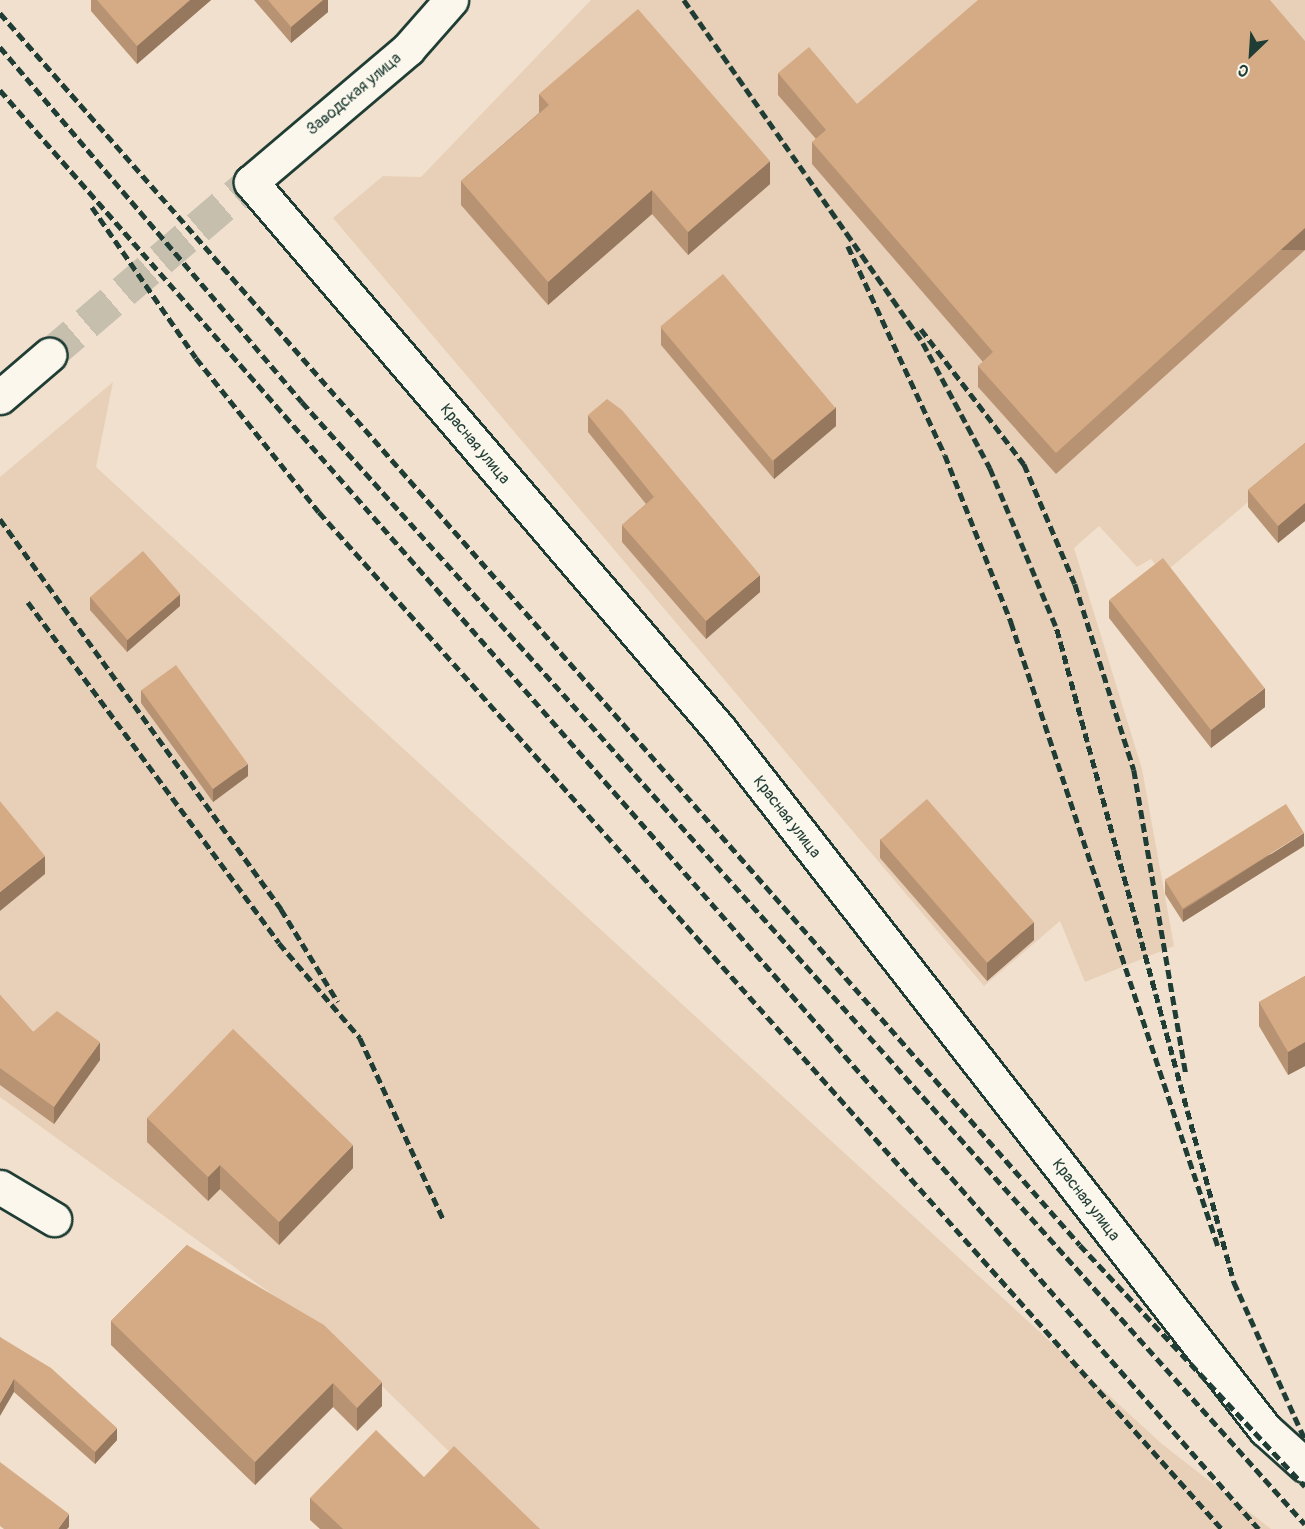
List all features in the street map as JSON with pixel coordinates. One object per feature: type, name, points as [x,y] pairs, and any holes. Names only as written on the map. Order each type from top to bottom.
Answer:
[{"type":"main road","name":"Заводская улица","points":[[251,182],[408,49],[451,0]]},
{"type":"main road","name":"Красная улица","points":[[251,182],[719,729],[1265,1429],[1305,1465]]},
{"type":"main road","points":[[0,397],[50,355]]},
{"type":"main road","points":[[0,1187],[54,1219]]},
{"type":"shaded area","points":[[591,0],[1305,0],[1305,454],[1163,574],[1151,559],[1137,567],[1099,526],[1074,548],[1142,769],[1174,946],[1085,982],[1060,921],[984,986],[333,218],[383,176],[421,177]]},
{"type":"shaded area","points":[[113,382],[96,467],[1162,1444],[1271,1529],[528,1529],[335,1340],[0,1097],[0,477]]},
{"type":"building","points":[[97,0],[190,0],[137,46]]},
{"type":"building","points":[[268,0],[323,0],[291,27]]},
{"type":"building","points":[[978,0],[1270,0],[1305,41],[1305,228],[1056,453],[978,366],[993,352],[812,142],[826,130],[778,73],[809,47],[857,104]]},
{"type":"building","points":[[638,9],[770,161],[688,232],[652,190],[548,282],[461,181],[549,105],[539,94]]},
{"type":"building","points":[[723,274],[835,408],[773,461],[660,327]]},
{"type":"building","points":[[607,399],[622,410],[760,575],[706,621],[622,525],[654,497],[588,415]]},
{"type":"building","points":[[1305,443],[1305,503],[1278,526],[1248,490]]},
{"type":"building","points":[[143,551],[180,594],[128,640],[90,597]]},
{"type":"building","points":[[1163,558],[1265,688],[1211,730],[1109,600]]},
{"type":"building","points":[[176,665],[248,764],[213,789],[141,690]]},
{"type":"building","points":[[927,799],[1034,922],[987,963],[880,840]]},
{"type":"building","points":[[0,801],[45,856],[0,892]]},
{"type":"building","points":[[1286,804],[1304,833],[1183,909],[1165,880]]},
{"type":"building","points":[[1305,976],[1305,1042],[1288,1052],[1259,1002]]},
{"type":"building","points":[[0,995],[33,1032],[57,1011],[100,1042],[54,1107],[0,1068]]},
{"type":"building","points":[[233,1029],[353,1145],[279,1222],[220,1165],[208,1177],[147,1118]]},
{"type":"building","points":[[187,1245],[324,1325],[382,1382],[357,1408],[333,1383],[255,1462],[111,1321]]},
{"type":"building","points":[[0,1337],[51,1368],[117,1428],[95,1452],[14,1379],[0,1403]]},
{"type":"building","points":[[376,1430],[424,1477],[454,1446],[540,1529],[343,1529],[310,1498]]},
{"type":"building","points":[[0,1462],[69,1514],[58,1529],[4,1529],[0,1526]]},
{"type":"tunnel","points":[[49,355],[251,182]]},
{"type":"railway","points":[[684,0],[923,343],[990,468],[1057,629],[1234,1282],[1305,1439]]},
{"type":"railway","points":[[0,13],[1080,1245],[1305,1486]]},
{"type":"railway","points":[[0,47],[302,402],[1305,1524]]},
{"type":"railway","points":[[0,90],[1259,1529]]},
{"type":"railway","points":[[92,207],[196,358],[319,512],[1222,1529]]},
{"type":"railway","points":[[848,246],[945,455],[1011,622],[1218,1246]]},
{"type":"railway","points":[[921,329],[1024,464],[1075,584],[1134,770],[1186,1075]]},
{"type":"railway","points":[[0,519],[281,909],[338,1002]]},
{"type":"railway","points":[[28,602],[279,943],[360,1038],[444,1221]]}]
